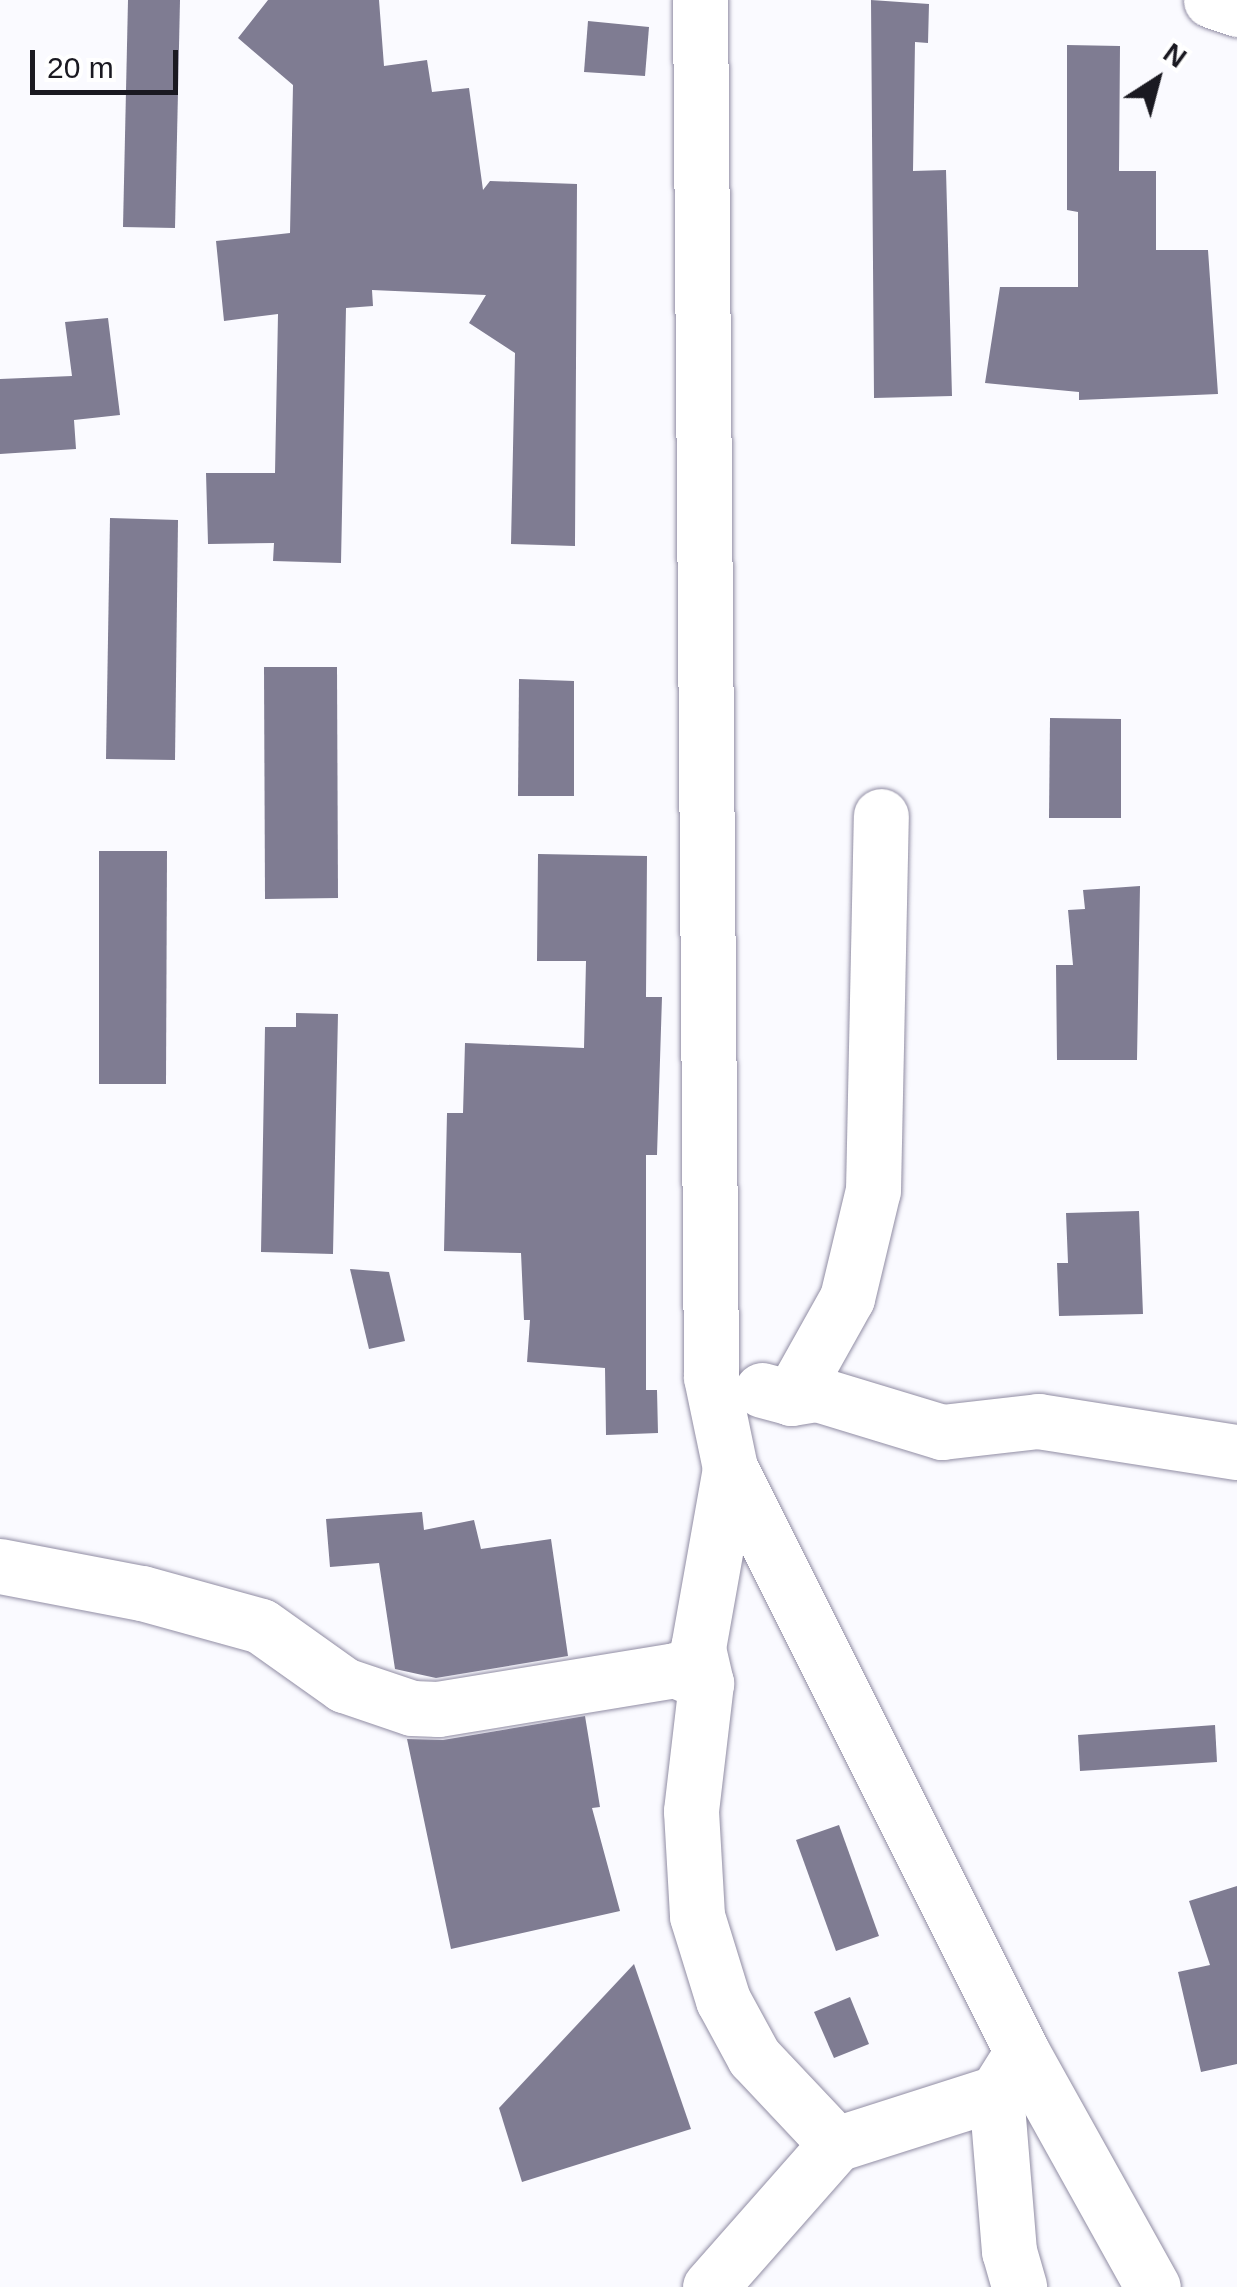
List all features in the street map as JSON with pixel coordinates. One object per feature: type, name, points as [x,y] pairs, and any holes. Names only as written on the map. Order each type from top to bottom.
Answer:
[{"type":"street","points":[[700,0],[711,1377],[730,1468],[1009,2072],[1153,2287]]},
{"type":"street","points":[[1211,0],[1237,9]]},
{"type":"street","points":[[791,1398],[847,1298],[874,1190],[881,816]]},
{"type":"street","points":[[711,1377],[791,1398],[816,1394],[942,1432],[1038,1420],[1237,1452]]},
{"type":"street","points":[[730,1468],[698,1648],[706,1683],[691,1811],[697,1916],[723,2000],[754,2057],[836,2144]]},
{"type":"street","points":[[0,1566],[142,1593],[261,1626],[344,1685],[412,1708],[438,1710],[676,1670],[706,1683]]},
{"type":"street","points":[[710,2287],[836,2144],[1009,2072]]},
{"type":"street","points":[[1009,2072],[1009,2251],[1019,2287]]},
{"type":"building","points":[[128,0],[180,0],[175,228],[123,227]]},
{"type":"building","points":[[268,0],[379,0],[384,66],[427,60],[432,92],[469,88],[483,190],[490,181],[577,184],[575,546],[511,544],[515,353],[469,323],[486,295],[372,290],[373,306],[346,308],[341,563],[273,561],[274,543],[208,544],[206,473],[275,473],[278,314],[224,321],[216,241],[290,233],[293,85],[238,38]]},
{"type":"building","points":[[871,0],[929,4],[928,43],[915,42],[913,171],[946,170],[952,396],[874,398]]},
{"type":"building","points":[[588,21],[649,27],[645,76],[584,72]]},
{"type":"building","points":[[1067,45],[1120,46],[1119,171],[1156,171],[1156,250],[1208,250],[1218,394],[1079,400],[1079,392],[985,383],[1000,287],[1078,287],[1078,212],[1067,210]]},
{"type":"building","points":[[108,318],[120,415],[74,420],[76,449],[0,454],[0,379],[72,376],[65,322]]},
{"type":"building","points":[[110,518],[178,520],[175,760],[106,759]]},
{"type":"building","points":[[264,667],[337,667],[338,898],[265,899]]},
{"type":"building","points":[[519,679],[574,681],[574,796],[518,796]]},
{"type":"building","points":[[1050,718],[1121,719],[1121,818],[1049,818]]},
{"type":"building","points":[[99,851],[167,851],[166,1084],[99,1084]]},
{"type":"building","points":[[538,854],[647,856],[646,997],[662,997],[657,1155],[646,1155],[646,1390],[657,1390],[658,1433],[606,1435],[605,1368],[527,1362],[530,1320],[524,1320],[521,1253],[444,1251],[447,1113],[463,1113],[465,1043],[584,1048],[586,961],[537,961]]},
{"type":"building","points":[[1140,886],[1137,1060],[1057,1060],[1056,965],[1073,965],[1068,910],[1085,909],[1083,890]]},
{"type":"building","points":[[296,1013],[338,1014],[333,1254],[261,1252],[265,1027],[296,1027]]},
{"type":"building","points":[[1139,1211],[1143,1314],[1059,1316],[1057,1263],[1068,1263],[1066,1213]]},
{"type":"building","points":[[350,1269],[389,1272],[405,1341],[369,1349]]},
{"type":"building","points":[[422,1512],[424,1530],[474,1520],[481,1549],[551,1539],[568,1656],[436,1678],[395,1669],[379,1563],[330,1567],[326,1519]]},
{"type":"building","points":[[585,1716],[600,1807],[592,1808],[620,1911],[451,1949],[407,1739],[443,1740]]},
{"type":"building","points":[[1215,1725],[1217,1762],[1080,1771],[1078,1735]]},
{"type":"building","points":[[839,1825],[879,1936],[836,1951],[796,1840]]},
{"type":"building","points":[[1237,1886],[1237,2064],[1201,2072],[1178,1972],[1210,1965],[1189,1901]]},
{"type":"building","points":[[634,1964],[691,2129],[522,2182],[499,2108]]},
{"type":"building","points":[[850,1997],[869,2044],[834,2058],[814,2012]]}]
